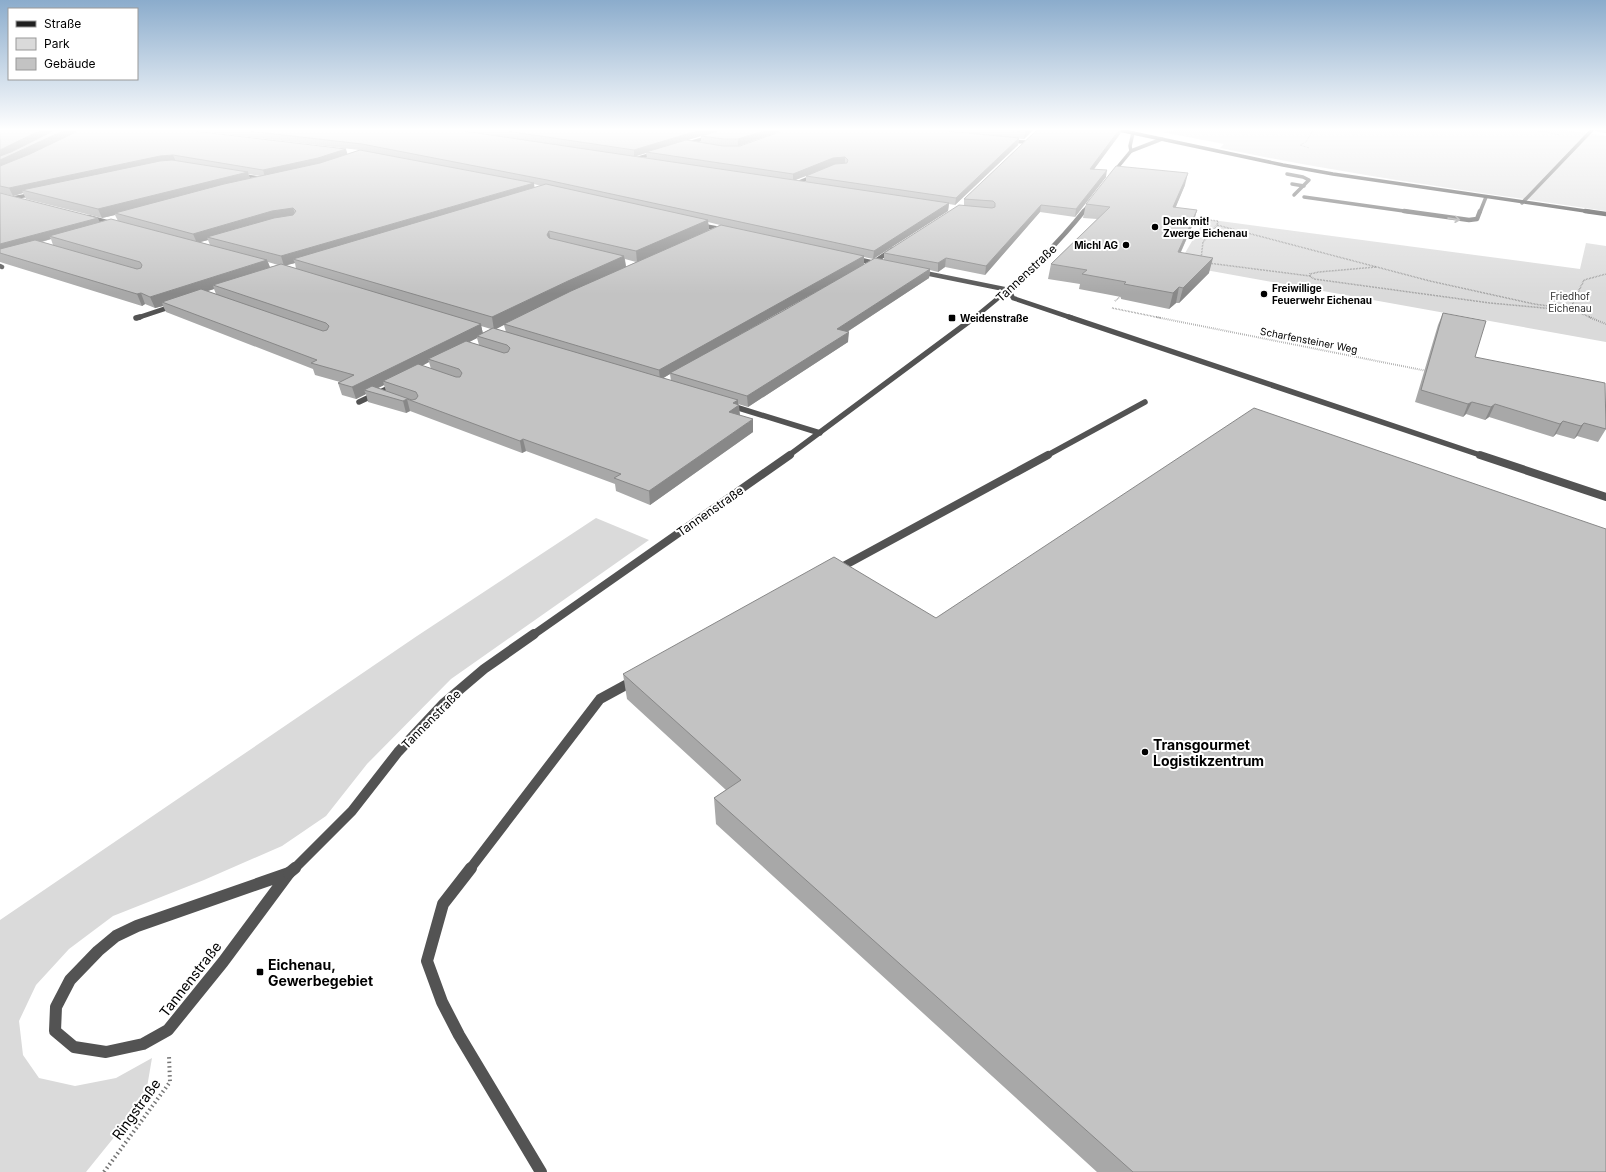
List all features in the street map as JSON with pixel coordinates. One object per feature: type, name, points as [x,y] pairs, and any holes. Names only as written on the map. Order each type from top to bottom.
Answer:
[{"type":"main road","points":[[1407,185],[1606,214]]},
{"type":"street","points":[[1296,185],[1304,186]]},
{"type":"street","points":[[1522,202],[1539,185]]},
{"type":"street","points":[[1294,195],[1304,186]]},
{"type":"street","points":[[12,198],[43,192]]},
{"type":"street","points":[[5,197],[27,202]]},
{"type":"street","name":"Tannenstraße","points":[[289,873],[137,926],[116,936],[98,950],[70,980],[56,1007],[55,1032],[74,1047],[106,1052],[143,1044],[168,1030],[222,962],[289,873],[352,811],[398,752],[444,703],[478,674],[820,433],[1009,290],[1057,244],[1094,197]]},
{"type":"street","points":[[1304,197],[1469,220],[1477,219],[1486,197]]},
{"type":"street","points":[[84,216],[117,225],[110,227]]},
{"type":"street","points":[[103,221],[111,219]]},
{"type":"street","points":[[692,223],[730,232]]},
{"type":"street","points":[[713,232],[720,229]]},
{"type":"street","points":[[868,266],[898,247]]},
{"type":"street","points":[[850,258],[881,264]]},
{"type":"street","points":[[911,270],[1009,290],[1014,298],[1028,303],[1606,497]]},
{"type":"street","points":[[136,318],[180,304]]},
{"type":"street","points":[[359,402],[398,383]]},
{"type":"street","points":[[376,394],[383,396]]},
{"type":"street","points":[[722,402],[820,433]]},
{"type":"street","points":[[830,574],[1145,402]]},
{"type":"street","points":[[542,1172],[459,1035],[442,1002],[427,961],[443,904],[600,699],[642,676]]},
{"type":"path","points":[[1189,218],[1218,221],[1217,225]]},
{"type":"path","points":[[1217,225],[1467,290],[1534,304],[1571,309],[1606,324]]},
{"type":"path","points":[[1217,225],[1203,242],[1201,260],[1205,263],[1310,276],[1314,279],[1490,302],[1571,309]]},
{"type":"path","points":[[1310,276],[1310,274],[1319,272],[1377,266]]},
{"type":"path","points":[[1571,309],[1584,280],[1606,274]]},
{"type":"path","points":[[1115,301],[1124,293]]},
{"type":"path","name":"Scharfensteiner Weg","points":[[1105,307],[1434,372]]},
{"type":"path","name":"Ringstraße","points":[[104,1172],[170,1082],[168,1030]]},
{"type":"green space","points":[[1431,185],[1606,185],[1606,211]]},
{"type":"green space","name":"Friedhof Eichenau","points":[[1205,219],[1580,269],[1586,243],[1606,246],[1606,342],[1178,265]]},
{"type":"green space","points":[[596,518],[649,540],[451,679],[367,764],[326,816],[282,846],[204,880],[113,916],[69,949],[36,985],[19,1021],[23,1055],[39,1078],[75,1086],[116,1078],[152,1058],[145,1099],[86,1172],[0,1172],[0,920],[417,636]]},
{"type":"building","points":[[0,185],[25,185],[9,188],[0,186]]},
{"type":"building","points":[[47,185],[197,185],[98,209],[22,190]]},
{"type":"building","points":[[221,185],[528,185],[281,256],[207,237],[274,218],[293,215],[296,211],[293,208],[272,211],[193,234],[115,213]]},
{"type":"building","points":[[544,185],[708,220],[636,251],[549,231],[547,235],[549,238],[624,256],[492,317],[293,259]]},
{"type":"building","points":[[569,185],[826,185],[949,203],[874,251]]},
{"type":"building","points":[[865,185],[970,185],[956,198]]},
{"type":"building","points":[[979,185],[1095,185],[1076,209],[1041,205],[986,266],[946,258],[938,263],[884,253],[959,205],[995,207],[995,203],[993,201],[964,199]]},
{"type":"building","points":[[1101,185],[1183,185],[1173,207],[1197,210],[1178,252],[1213,258],[1183,288],[1179,287],[1173,293],[1124,284],[1126,282],[1082,274],[1087,270],[1051,264],[1110,207],[1086,204]]},
{"type":"building","points":[[0,193],[98,218],[0,244]]},
{"type":"building","points":[[111,219],[267,260],[150,297],[141,293],[137,294],[0,253],[0,249],[35,240],[137,269],[141,268],[142,265],[140,262],[49,236]]},
{"type":"building","points":[[721,225],[864,256],[659,370],[504,324],[571,291]]},
{"type":"building","points":[[875,258],[930,269],[837,329],[849,332],[747,396],[670,373],[783,311]]},
{"type":"building","points":[[281,264],[481,324],[352,387],[338,383],[354,375],[311,363],[317,360],[162,302],[201,289],[323,331],[327,330],[329,326],[326,323],[213,285]]},
{"type":"building","points":[[1443,313],[1486,321],[1475,357],[1605,383],[1606,429],[1584,423],[1581,426],[1563,421],[1560,424],[1495,404],[1491,407],[1472,402],[1468,404],[1421,390]]},
{"type":"building","points":[[493,328],[738,400],[733,403],[739,405],[729,412],[753,419],[649,491],[614,478],[621,474],[523,439],[520,441],[407,399],[403,401],[364,390],[372,386],[412,400],[416,399],[418,396],[416,392],[383,381],[418,364],[460,377],[462,373],[459,369],[428,359],[466,341],[504,353],[508,352],[510,348],[507,345],[477,336]]},
{"type":"building","name":"Transgourmet Logistikzentrum","points":[[1254,408],[1606,529],[1606,1172],[1133,1172],[714,798],[741,780],[623,674],[834,557],[936,618]]},
{"type":"place","name":"Denk mit! Zwerge Eichenau","points":[[1155,227]]},
{"type":"place","name":"Michl AG","points":[[1126,245]]},
{"type":"place","name":"Freiwillige Feuerwehr Eichenau","points":[[1264,294]]},
{"type":"place","name":"Weidenstraße","points":[[952,318]]},
{"type":"place","name":"Transgourmet Logistikzentrum","points":[[1145,752]]},
{"type":"place","name":"Eichenau, Gewerbegebiet","points":[[260,972]]}]
